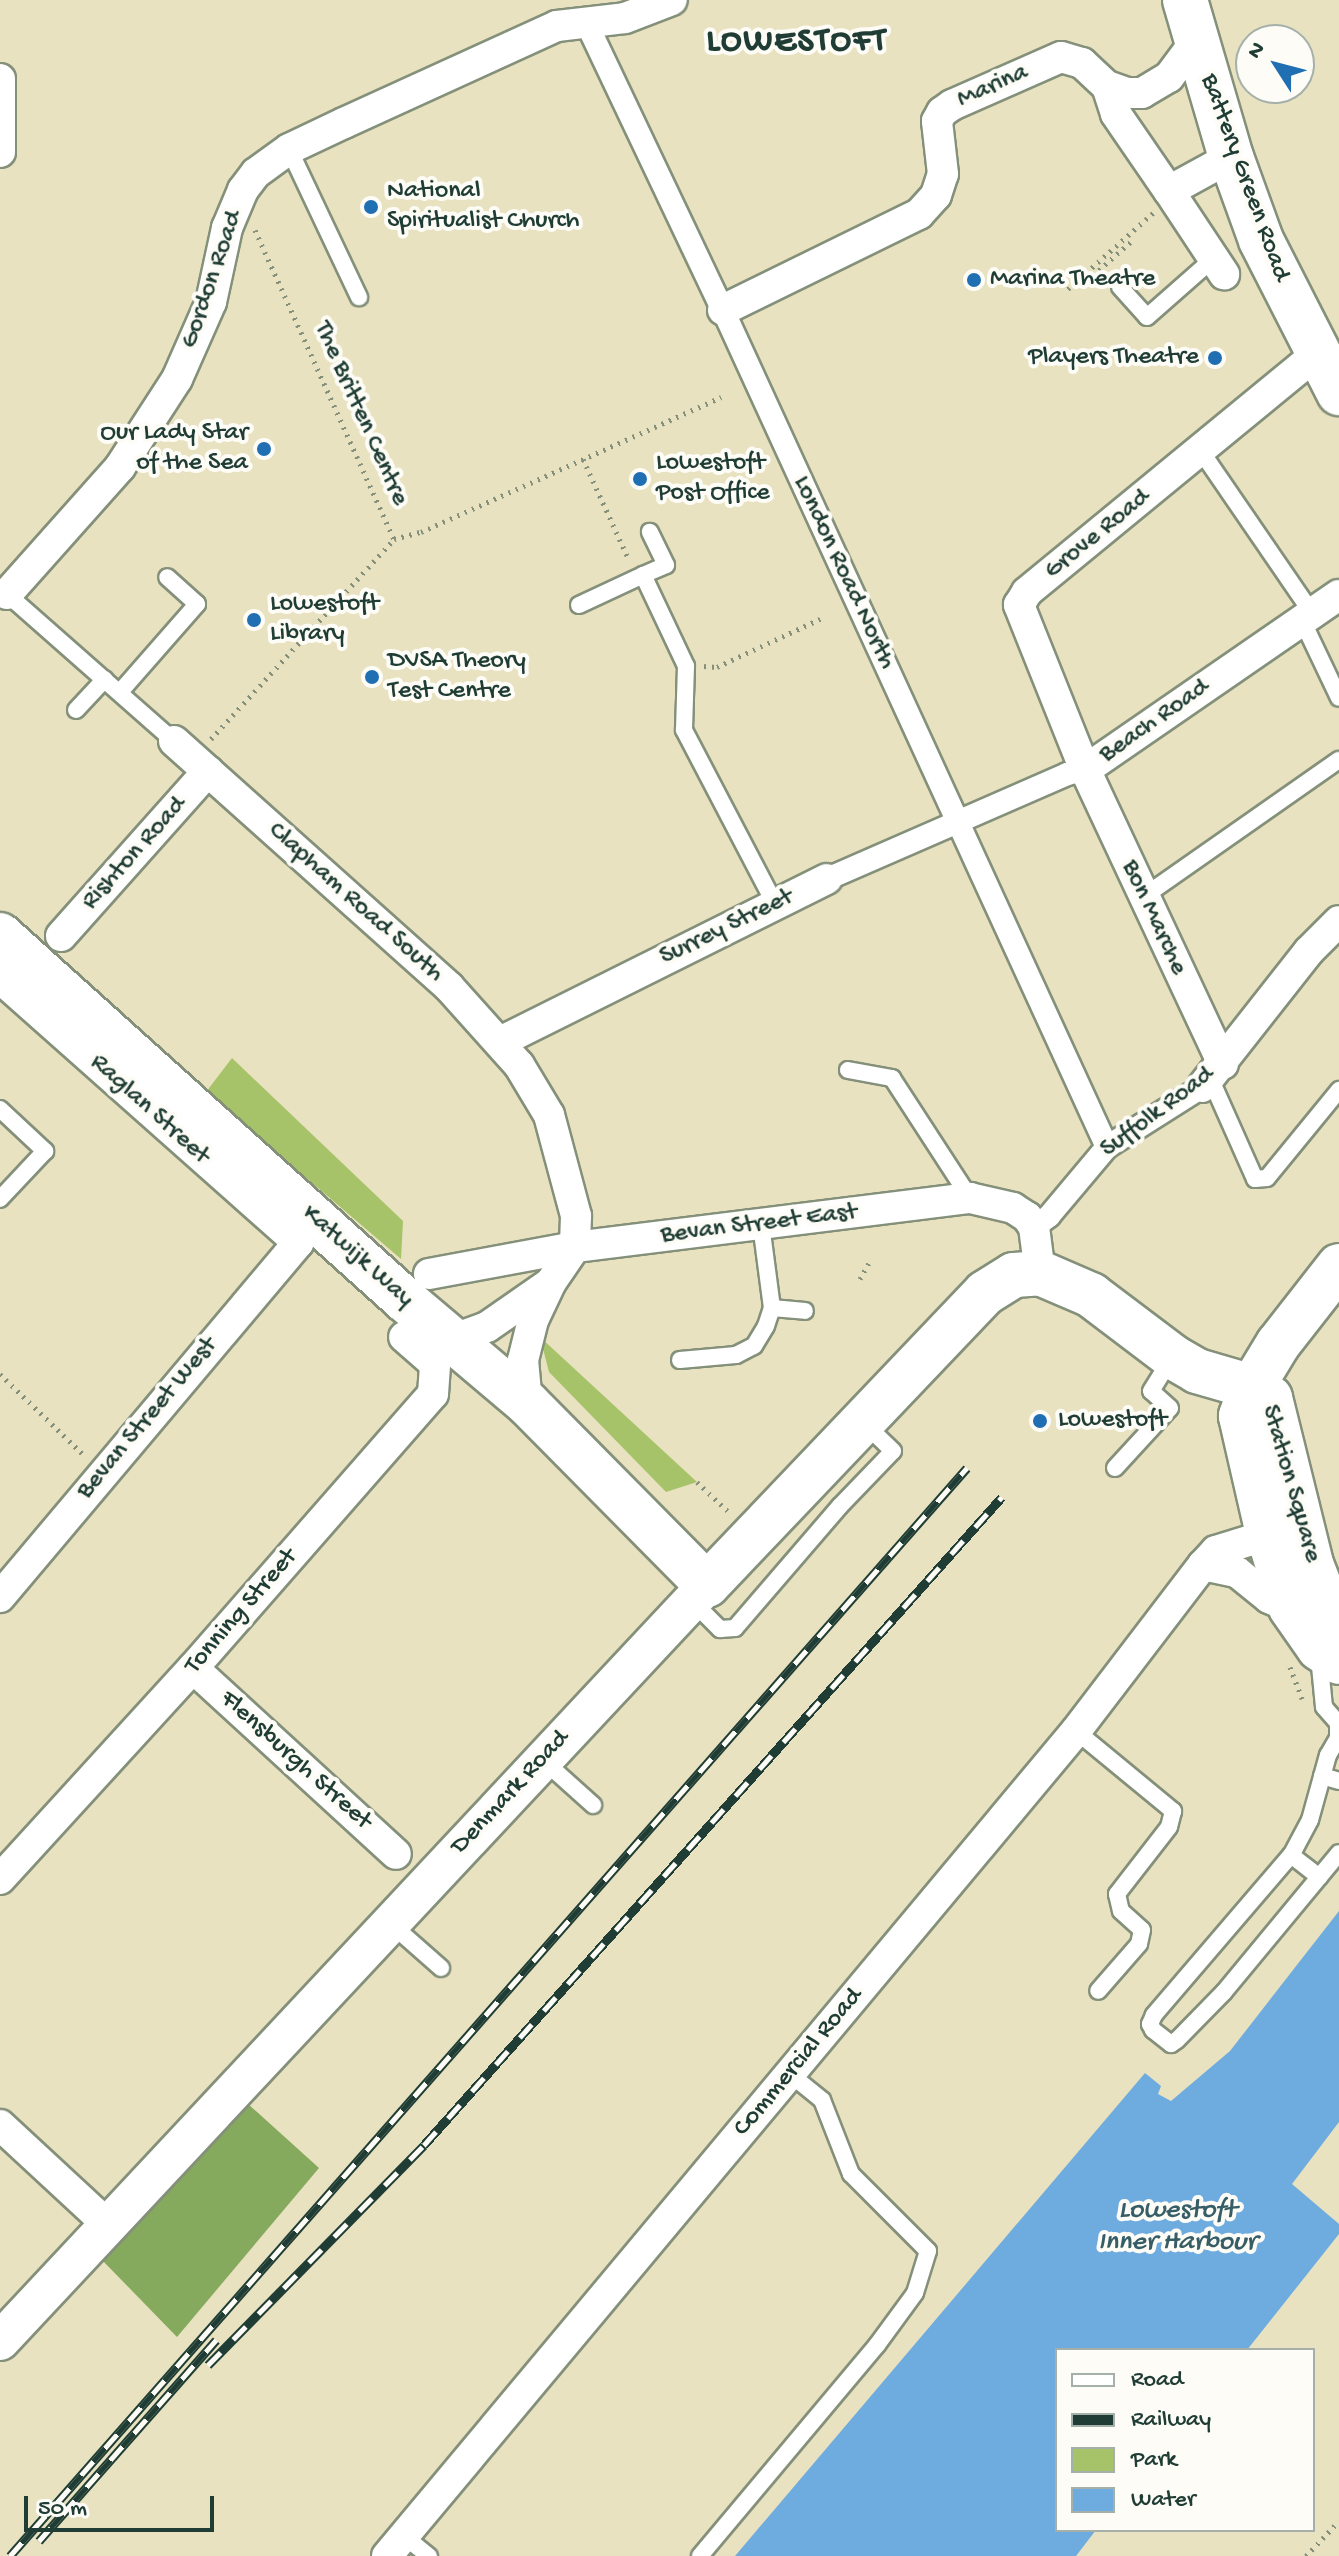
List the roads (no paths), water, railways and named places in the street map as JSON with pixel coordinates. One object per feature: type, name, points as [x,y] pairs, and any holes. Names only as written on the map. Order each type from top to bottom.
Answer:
[{"type":"highway","name":"Battery Green Road","points":[[1185,0],[1231,157],[1261,240],[1339,393]]},
{"type":"highway","name":"Katwijk Way","points":[[0,935],[451,1340],[527,1403],[700,1593]]},
{"type":"highway","points":[[1252,1387],[1278,1344],[1339,1266]]},
{"type":"highway","name":"Station Square","points":[[1040,1273],[1091,1295],[1173,1357],[1197,1371],[1252,1387],[1270,1398],[1286,1529],[1291,1608],[1321,1650]]},
{"type":"highway","name":"Denmark Road","points":[[700,1593],[985,1293],[1014,1275],[1040,1273]]},
{"type":"highway","name":"Station Square","points":[[1286,1529],[1311,1564],[1321,1650]]},
{"type":"street","name":"Gordon Road","points":[[2,591],[120,467],[170,392],[211,302],[227,228],[243,190],[256,173],[289,149],[557,26],[581,10],[625,18],[672,0]]},
{"type":"street","name":"London Road North","points":[[581,10],[723,310],[1107,1147]]},
{"type":"street","points":[[1107,86],[1127,93],[1153,88],[1169,77],[1195,42]]},
{"type":"street","name":"Marina","points":[[723,310],[919,214],[936,195],[943,174],[937,121],[942,112],[952,105],[1061,57],[1082,63],[1107,86]]},
{"type":"street","points":[[0,79],[0,152]]},
{"type":"street","points":[[1107,86],[1116,114],[1219,266]]},
{"type":"street","points":[[1171,193],[1231,157]]},
{"type":"street","name":"Grove Road","points":[[1085,770],[1019,605],[1027,592],[1317,354]]},
{"type":"street","name":"Beach Road","points":[[958,823],[1067,774],[1085,770],[1339,595]]},
{"type":"street","name":"Rishton Road","points":[[61,936],[192,757]]},
{"type":"street","name":"Clapham Road South","points":[[192,757],[449,987],[519,1065],[549,1115],[576,1216],[575,1247]]},
{"type":"street","name":"Bon Marche","points":[[1085,770],[1143,897],[1212,1077]]},
{"type":"street","name":"Surrey Street","points":[[500,1042],[827,879],[958,823]]},
{"type":"street","name":"Suffolk Road","points":[[1034,1227],[1049,1216],[1076,1179],[1107,1147],[1212,1077],[1309,951],[1339,921]]},
{"type":"street","name":"Raglan Street","points":[[4,988],[298,1243]]},
{"type":"street","name":"Bevan Street East","points":[[429,1274],[575,1247],[970,1198],[1013,1208],[1034,1227]]},
{"type":"street","points":[[1034,1227],[1040,1273]]},
{"type":"street","name":"Bevan Street West","points":[[0,1597],[102,1472],[298,1243]]},
{"type":"street","points":[[527,1403],[523,1360],[533,1320],[551,1282],[575,1247]]},
{"type":"street","points":[[451,1340],[487,1327],[523,1305],[551,1282]]},
{"type":"street","name":"Tonning Street","points":[[0,1879],[193,1668],[433,1394],[435,1364],[404,1337]]},
{"type":"street","name":"Commercial Road","points":[[395,2546],[1076,1731],[1203,1565],[1216,1551],[1286,1529]]},
{"type":"street","points":[[1203,1565],[1237,1572],[1269,1598],[1291,1608]]},
{"type":"street","name":"Denmark Road","points":[[0,2341],[700,1593]]},
{"type":"street","name":"Flensburgh Street","points":[[193,1668],[396,1854]]},
{"type":"street","points":[[0,2125],[108,2225]]},
{"type":"lane","points":[[289,149],[359,297]]},
{"type":"lane","points":[[1120,287],[1147,317],[1219,266]]},
{"type":"lane","points":[[1201,451],[1307,616],[1339,698]]},
{"type":"lane","points":[[579,605],[666,565],[650,532]]},
{"type":"lane","points":[[640,576],[686,666],[684,730],[775,904]]},
{"type":"lane","points":[[120,692],[197,604],[167,577]]},
{"type":"lane","name":"Clapham Road South","points":[[2,591],[192,757]]},
{"type":"lane","points":[[76,710],[105,679]]},
{"type":"lane","points":[[1143,897],[1339,760]]},
{"type":"lane","points":[[848,1070],[892,1078],[970,1198]]},
{"type":"lane","points":[[1212,1077],[1255,1179],[1267,1178],[1339,1090]]},
{"type":"lane","points":[[0,1109],[45,1151],[0,1199]]},
{"type":"lane","points":[[680,1360],[736,1355],[754,1346],[772,1308],[761,1225]]},
{"type":"lane","points":[[772,1308],[805,1311]]},
{"type":"lane","points":[[1115,1468],[1170,1408],[1151,1391],[1173,1357]]},
{"type":"lane","points":[[700,1593],[720,1629],[735,1628],[840,1506],[893,1451],[863,1422]]},
{"type":"lane","name":"Station Square","points":[[1321,1650],[1318,1678],[1324,1707],[1338,1729]]},
{"type":"lane","points":[[1338,1729],[1310,1820],[1291,1855],[1154,2015],[1150,2024],[1164,2041],[1171,2044],[1177,2040],[1224,1992],[1339,1853]]},
{"type":"lane","points":[[1076,1731],[1173,1811],[1169,1827],[1117,1894],[1121,1911],[1142,1930],[1139,1944],[1098,1991]]},
{"type":"lane","points":[[542,1759],[593,1805]]},
{"type":"lane","points":[[1322,1776],[1339,1781]]},
{"type":"lane","points":[[1291,1855],[1319,1877]]},
{"type":"lane","points":[[390,1923],[441,1968]]},
{"type":"lane","points":[[700,2556],[877,2345],[915,2293],[928,2251],[851,2174],[822,2100],[790,2074]]},
{"type":"lane","points":[[395,2546],[429,2556]]},
{"type":"water","name":"Lowestoft Inner Harbour","points":[[1339,1911],[1339,2122],[1292,2184],[1339,2224],[1339,2234],[1249,2348],[1055,2348],[1055,2532],[1094,2532],[1076,2556],[735,2556],[1145,2073],[1161,2086],[1158,2094],[1171,2101],[1230,2051]]},
{"type":"railway","points":[[10,2556],[967,1468]]},
{"type":"railway","points":[[208,2365],[424,2145],[1002,1497]]},
{"type":"railway","points":[[39,2541],[216,2340]]},
{"type":"place","name":"National Spiritualist Church","points":[[371,207]]},
{"type":"place","name":"Marina Theatre","points":[[974,280]]},
{"type":"place","name":"Players Theatre","points":[[1215,358]]},
{"type":"place","name":"Our Lady Star of the Sea","points":[[264,449]]},
{"type":"place","name":"Lowestoft Post Office","points":[[640,479]]},
{"type":"place","name":"Lowestoft Library","points":[[254,620]]},
{"type":"place","name":"DVSA Theory Test Centre","points":[[372,677]]},
{"type":"place","name":"Lowestoft","points":[[1040,1421]]},
{"type":"district","name":"LOWESTOFT","points":[[797,44]]}]
